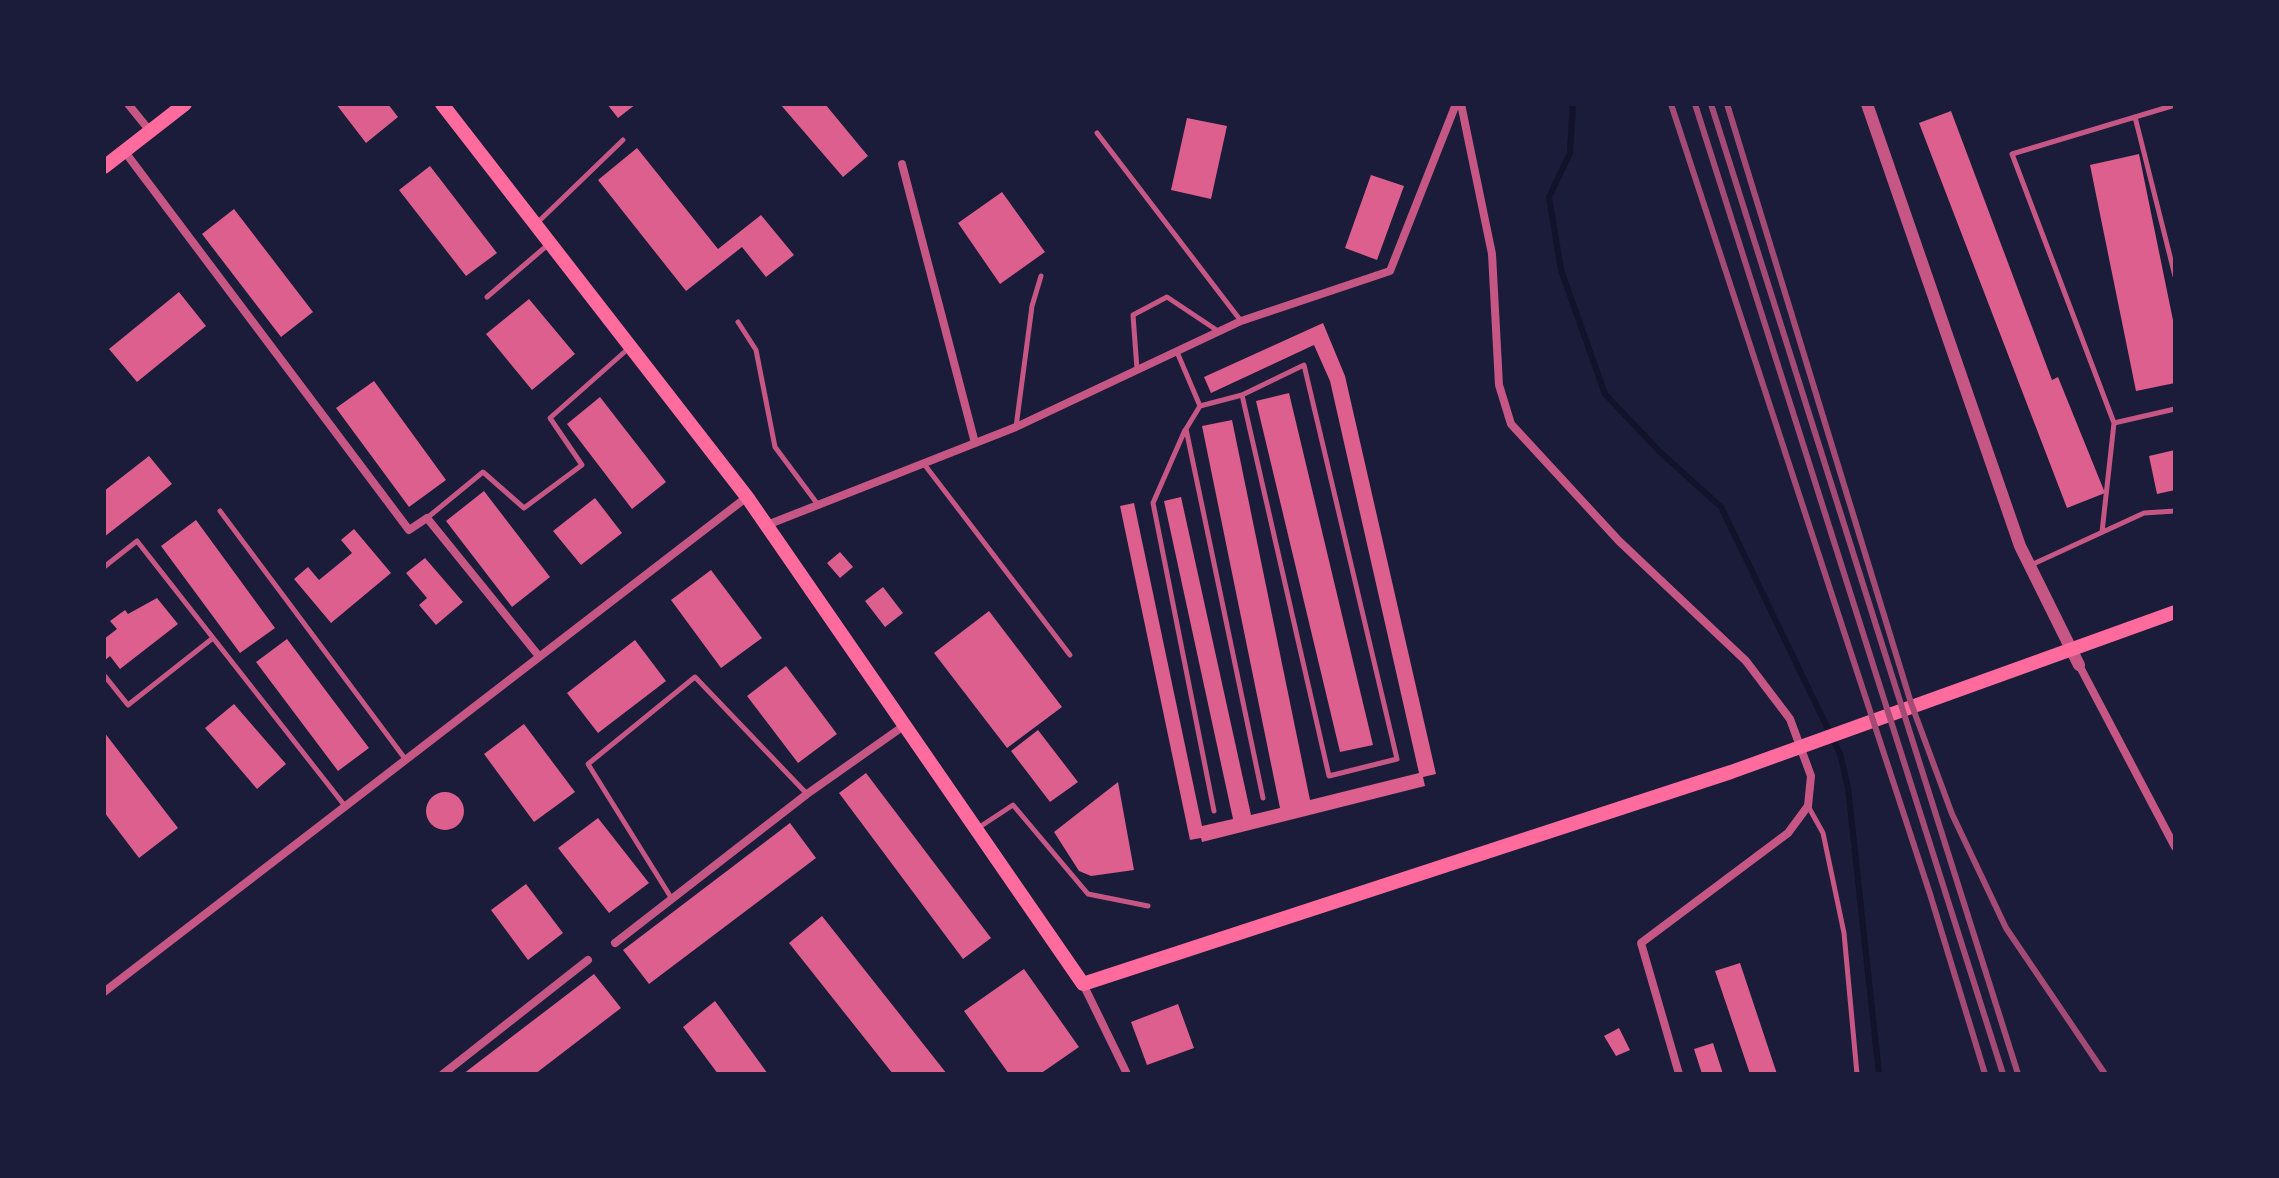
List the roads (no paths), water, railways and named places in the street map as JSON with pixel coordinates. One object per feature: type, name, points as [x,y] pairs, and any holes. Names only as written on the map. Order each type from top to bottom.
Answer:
[{"type":"main road","points":[[104,167],[185,104]]},
{"type":"main road","points":[[442,104],[747,497],[1083,984],[1731,772],[2175,612]]},
{"type":"street","points":[[128,104],[150,131]]},
{"type":"street","points":[[767,525],[1016,427],[1241,321],[1390,271],[1458,104]]},
{"type":"street","points":[[1458,104],[1492,254],[1499,385],[1511,424],[1619,541],[1746,661],[1790,719],[1811,776],[1808,806],[1788,833],[1641,943],[1679,1074]]},
{"type":"street","points":[[1867,104],[2030,565],[2175,847]]},
{"type":"street","points":[[125,152],[409,530],[427,518],[538,655]]},
{"type":"street","points":[[902,164],[975,443]]},
{"type":"street","points":[[104,992],[747,497]]},
{"type":"street","points":[[615,943],[807,794],[906,724]]},
{"type":"street","points":[[443,1074],[588,960]]},
{"type":"street","points":[[1083,984],[1127,1074]]},
{"type":"lane","points":[[2102,532],[2114,423],[2012,154],[2175,105]]},
{"type":"lane","points":[[2135,117],[2175,276]]},
{"type":"lane","points":[[1097,133],[1241,321]]},
{"type":"lane","points":[[535,224],[623,140]]},
{"type":"lane","points":[[487,297],[550,243]]},
{"type":"lane","points":[[1016,427],[1032,306],[1041,276]]},
{"type":"lane","points":[[1138,370],[1133,315],[1167,297],[1219,332]]},
{"type":"lane","points":[[738,322],[756,350],[775,447],[819,506]]},
{"type":"lane","points":[[427,518],[483,472],[524,508],[582,465],[550,418],[630,347]]},
{"type":"lane","points":[[1177,352],[1200,406]]},
{"type":"lane","points":[[1214,811],[1153,503],[1186,429],[1200,406],[1242,395],[1304,365],[1397,759],[1329,776],[1242,395]]},
{"type":"lane","points":[[2114,423],[2175,409]]},
{"type":"lane","points":[[1186,429],[1263,798]]},
{"type":"lane","points":[[924,464],[1070,655]]},
{"type":"lane","points":[[220,511],[407,760]]},
{"type":"lane","points":[[2030,565],[2144,513],[2175,511]]},
{"type":"lane","points":[[104,567],[137,541],[346,808]]},
{"type":"lane","points":[[104,675],[128,705],[214,638]]},
{"type":"lane","points":[[672,899],[588,764],[695,677],[807,794]]},
{"type":"lane","points":[[978,829],[1013,805],[1088,894],[1148,906]]},
{"type":"lane","points":[[1808,806],[1823,833],[1844,933],[1857,1074]]},
{"type":"waterway","points":[[1573,104],[1570,153],[1549,197],[1561,270],[1605,394],[1660,452],[1721,507],[1840,754],[1848,788],[1879,1074]]},
{"type":"railway","points":[[1671,104],[1930,894],[1985,1074]]},
{"type":"railway","points":[[1695,104],[2003,1074]]},
{"type":"railway","points":[[1711,104],[2018,1074]]},
{"type":"railway","points":[[1727,104],[1911,703],[1952,814],[2006,928],[2105,1074]]}]
